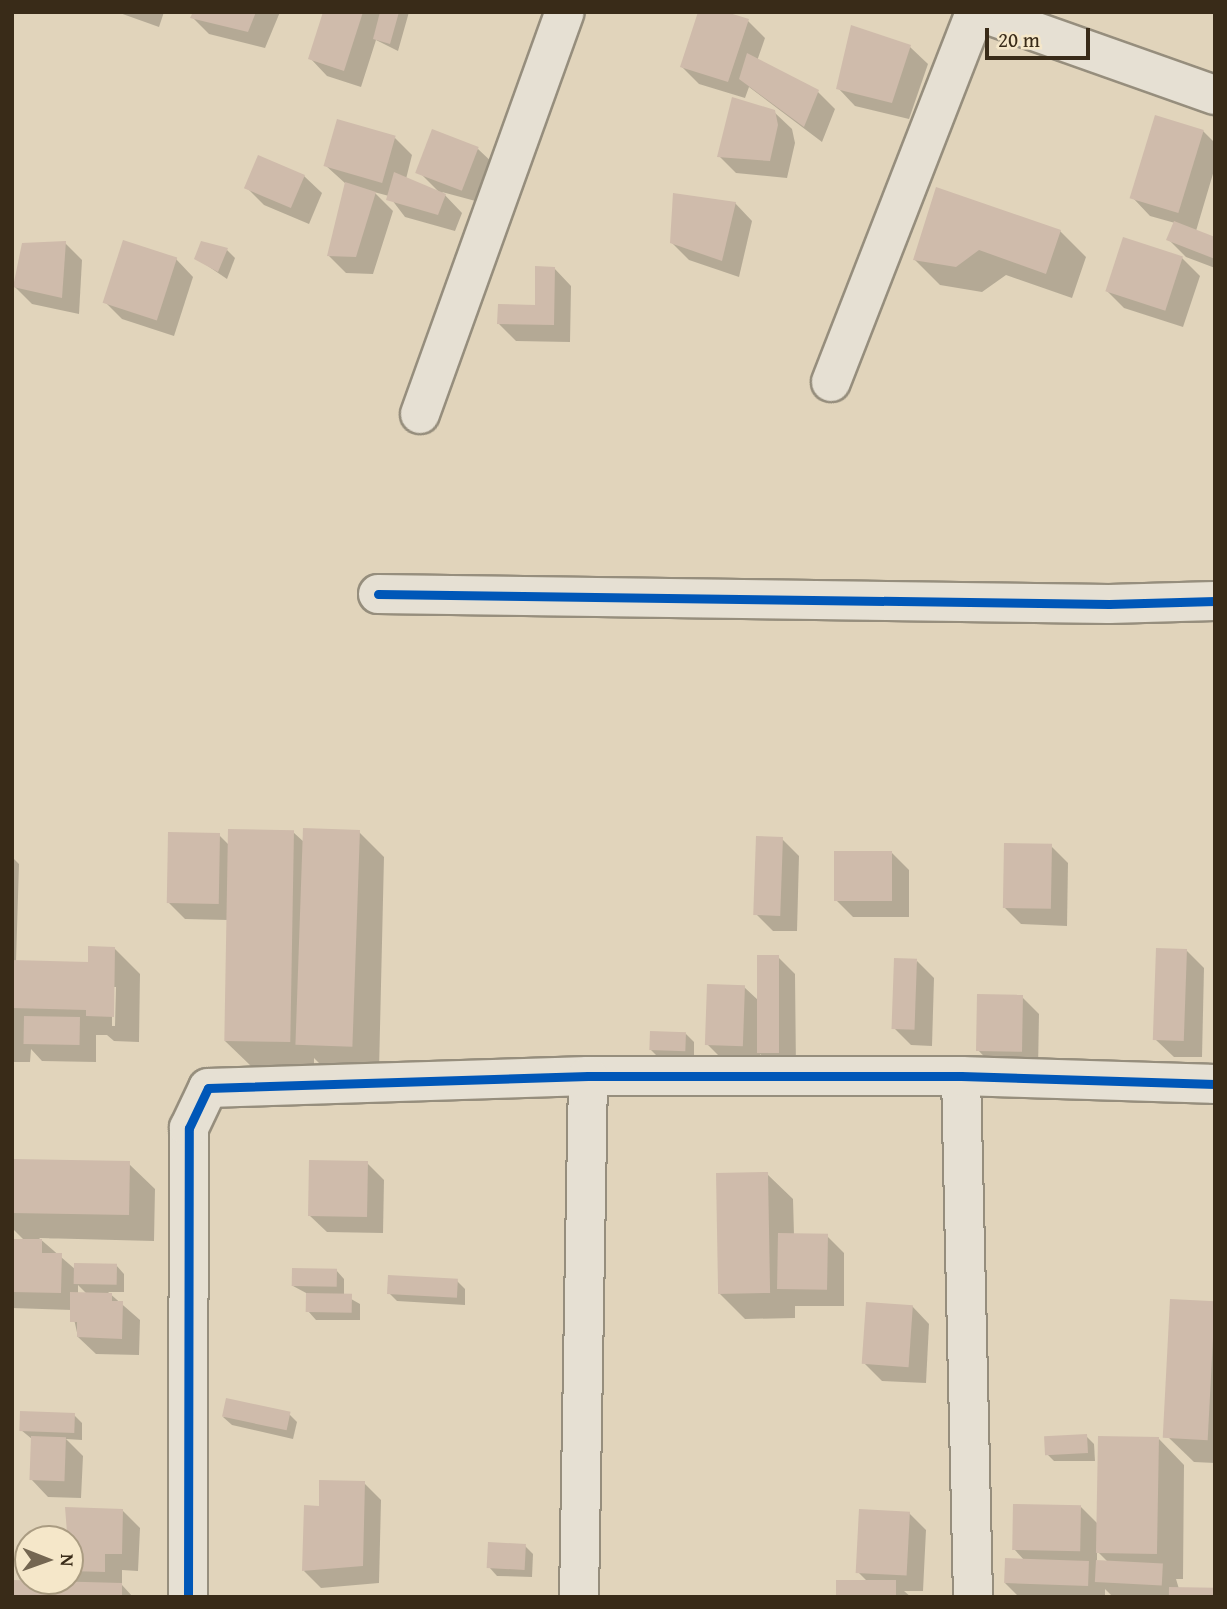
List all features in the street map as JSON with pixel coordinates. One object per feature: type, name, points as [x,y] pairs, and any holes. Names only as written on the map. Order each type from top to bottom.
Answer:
[{"type":"street","points":[[420,414],[565,12]]},
{"type":"street","points":[[831,382],[975,12]]},
{"type":"street","points":[[980,12],[1215,95]]},
{"type":"street","points":[[378,594],[1109,604],[1215,601]]},
{"type":"street","points":[[579,1597],[588,1076]]},
{"type":"street","points":[[188,1597],[190,1128],[208,1088],[588,1076],[961,1076],[1215,1084]]},
{"type":"street","points":[[961,1076],[972,1597]]},
{"type":"building","points":[[193,12],[256,12],[248,32],[190,18]]},
{"type":"building","points":[[323,12],[363,12],[344,71],[308,59]]},
{"type":"building","points":[[380,12],[399,12],[390,44],[373,39]]},
{"type":"building","points":[[698,12],[726,12],[749,19],[728,82],[680,67]]},
{"type":"building","points":[[851,25],[911,45],[892,103],[836,89]]},
{"type":"building","points":[[747,53],[819,90],[804,127],[739,79]]},
{"type":"building","points":[[732,97],[775,110],[778,125],[770,161],[717,157]]},
{"type":"building","points":[[1155,115],[1204,130],[1178,213],[1130,198]]},
{"type":"building","points":[[337,119],[396,136],[382,183],[323,166]]},
{"type":"building","points":[[432,129],[479,147],[462,191],[415,173]]},
{"type":"building","points":[[258,155],[305,175],[291,208],[244,188]]},
{"type":"building","points":[[394,172],[446,194],[438,215],[386,200]]},
{"type":"building","points":[[345,182],[376,192],[356,257],[327,256]]},
{"type":"building","points":[[936,187],[1061,230],[1046,274],[979,250],[956,267],[913,260]]},
{"type":"building","points":[[673,193],[736,202],[722,261],[670,243]]},
{"type":"building","points":[[1174,221],[1215,237],[1215,259],[1166,240]]},
{"type":"building","points":[[1123,237],[1183,256],[1165,311],[1105,291]]},
{"type":"building","points":[[123,240],[177,258],[157,320],[103,303]]},
{"type":"building","points":[[66,241],[62,298],[13,287],[22,243]]},
{"type":"building","points":[[201,241],[228,248],[218,272],[194,259]]},
{"type":"building","points":[[535,266],[555,267],[554,325],[497,324],[498,304],[535,305]]},
{"type":"building","points":[[303,828],[360,830],[352,1047],[295,1045]]},
{"type":"building","points":[[228,829],[294,830],[290,1042],[224,1041]]},
{"type":"building","points":[[168,832],[220,833],[219,904],[167,903]]},
{"type":"building","points":[[756,836],[783,837],[780,916],[753,915]]},
{"type":"building","points":[[1004,843],[1052,844],[1051,909],[1003,908]]},
{"type":"building","points":[[834,851],[892,851],[892,901],[834,901]]},
{"type":"building","points":[[88,946],[115,947],[114,1017],[86,1016],[86,1010],[12,1008],[12,960],[88,962]]},
{"type":"building","points":[[1156,948],[1187,949],[1184,1041],[1153,1040]]},
{"type":"building","points":[[757,955],[779,955],[779,1053],[757,1053]]},
{"type":"building","points":[[894,958],[917,959],[915,1030],[892,1029]]},
{"type":"building","points":[[707,984],[745,985],[743,1046],[705,1045]]},
{"type":"building","points":[[977,994],[1023,995],[1022,1052],[976,1051]]},
{"type":"building","points":[[24,1016],[80,1017],[80,1045],[24,1044]]},
{"type":"building","points":[[650,1031],[686,1032],[685,1051],[649,1050]]},
{"type":"building","points":[[12,1159],[130,1161],[129,1215],[12,1213]]},
{"type":"building","points":[[309,1160],[368,1161],[367,1217],[308,1216]]},
{"type":"building","points":[[768,1172],[770,1293],[718,1294],[716,1173]]},
{"type":"building","points":[[778,1233],[828,1234],[827,1290],[777,1289]]},
{"type":"building","points":[[12,1239],[42,1239],[42,1253],[62,1253],[61,1293],[12,1292]]},
{"type":"building","points":[[74,1263],[117,1264],[117,1285],[74,1284]]},
{"type":"building","points":[[292,1268],[337,1269],[337,1287],[292,1286]]},
{"type":"building","points":[[388,1275],[458,1279],[457,1298],[387,1294]]},
{"type":"building","points":[[70,1292],[112,1293],[112,1301],[123,1301],[122,1339],[77,1337],[77,1322],[70,1322]]},
{"type":"building","points":[[306,1293],[352,1294],[352,1313],[306,1312]]},
{"type":"building","points":[[1170,1299],[1215,1301],[1208,1440],[1163,1438]]},
{"type":"building","points":[[866,1302],[913,1305],[909,1367],[862,1364]]},
{"type":"building","points":[[226,1398],[291,1412],[287,1430],[222,1417]]},
{"type":"building","points":[[20,1411],[75,1413],[74,1433],[19,1431]]},
{"type":"building","points":[[1087,1434],[1088,1453],[1045,1455],[1044,1436]]},
{"type":"building","points":[[31,1436],[66,1437],[64,1481],[29,1480]]},
{"type":"building","points":[[1098,1436],[1159,1437],[1157,1554],[1096,1553]]},
{"type":"building","points":[[319,1480],[365,1481],[363,1566],[302,1571],[304,1505],[319,1506]]},
{"type":"building","points":[[1013,1504],[1081,1505],[1080,1551],[1012,1550]]},
{"type":"building","points":[[65,1507],[123,1509],[122,1554],[105,1554],[105,1572],[84,1571],[84,1525],[66,1525]]},
{"type":"building","points":[[859,1509],[910,1512],[907,1576],[856,1573]]},
{"type":"building","points":[[488,1542],[526,1544],[525,1570],[487,1568]]},
{"type":"building","points":[[1005,1558],[1089,1561],[1088,1586],[1004,1583]]},
{"type":"building","points":[[1096,1560],[1163,1564],[1162,1585],[1095,1582]]},
{"type":"building","points":[[12,1580],[14,1595],[84,1595],[84,1582],[122,1583],[122,1597],[12,1597]]},
{"type":"building","points":[[836,1580],[896,1580],[896,1597],[836,1597]]},
{"type":"building","points":[[1169,1587],[1215,1588],[1215,1597],[1169,1597]]},
{"type":"cycle path","points":[[378,594],[1109,604],[1215,601]]},
{"type":"cycle path","points":[[188,1597],[189,1128],[208,1088],[588,1076],[961,1076],[1215,1084]]}]
